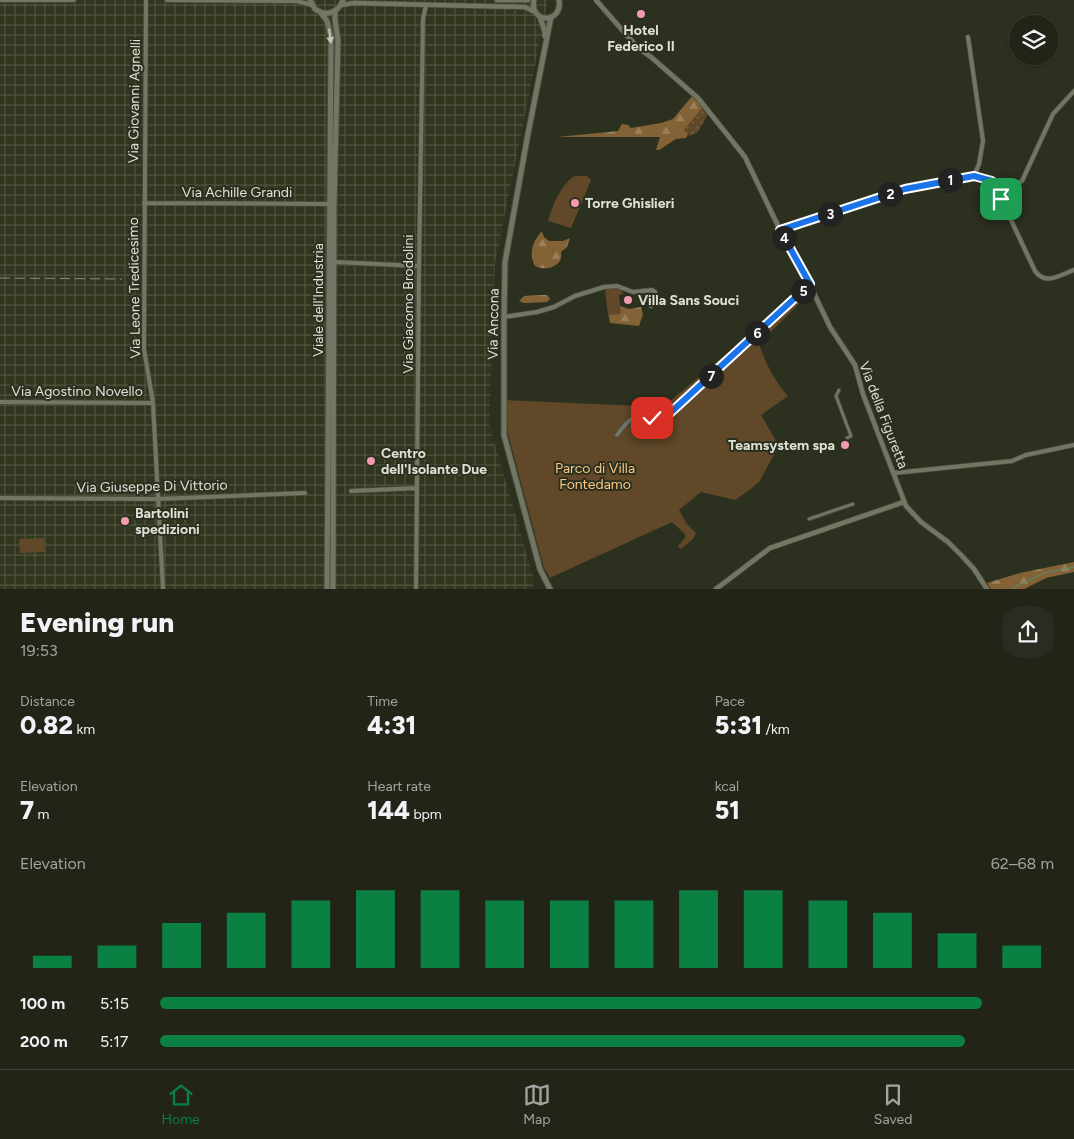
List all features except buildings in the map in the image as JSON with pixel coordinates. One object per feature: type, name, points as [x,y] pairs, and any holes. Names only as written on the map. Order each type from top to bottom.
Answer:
[{"type":"main road","points":[[534,0],[535,12],[540,17],[551,17]]},
{"type":"main road","name":"Via Ancona","points":[[550,589],[540,569],[504,434],[504,317],[505,262],[531,132],[551,17],[558,12],[559,0]]},
{"type":"main road","points":[[311,3],[321,13],[331,13],[342,3]]},
{"type":"main road","name":"Viale dell'Industria","points":[[333,589],[338,40],[335,11]]},
{"type":"main road","name":"Viale dell'Industria","points":[[321,13],[327,20],[331,36],[327,589]]},
{"type":"main road","name":"Via Ancona","points":[[540,17],[545,32],[544,57]]},
{"type":"street","points":[[0,0],[74,0]]},
{"type":"street","name":"Via Giovanni Agnelli","points":[[144,203],[146,0]]},
{"type":"street","points":[[168,0],[298,0],[311,3]]},
{"type":"street","points":[[497,0],[528,0]]},
{"type":"street","name":"Via della Figuretta","points":[[596,0],[638,48],[681,82],[712,113],[745,157],[830,327],[855,366],[863,394],[904,502],[921,522],[948,542],[962,556],[974,569],[987,589]]},
{"type":"street","points":[[342,3],[524,8],[535,12]]},
{"type":"street","name":"Via Giacomo Brodolini","points":[[416,589],[423,5]]},
{"type":"street","points":[[968,37],[982,141],[979,164],[974,176]]},
{"type":"street","points":[[780,230],[905,189],[974,176],[992,181],[1016,184],[1022,181],[1053,114],[1074,92]]},
{"type":"street","points":[[992,181],[1035,271],[1040,277],[1047,280],[1074,270]]},
{"type":"street","name":"Via Achille Grandi","points":[[144,203],[329,204]]},
{"type":"street","name":"Via Leone Tredicesimo","points":[[144,203],[144,349],[153,403],[163,589]]},
{"type":"street","name":"Viale dell'Industria","points":[[335,262],[419,266]]},
{"type":"street","points":[[617,435],[631,419],[640,415],[661,419],[669,414],[810,284]]},
{"type":"street","points":[[504,317],[537,312],[554,307],[575,296],[617,286],[633,292],[652,290],[655,298],[651,306]]},
{"type":"street","points":[[839,390],[836,396],[851,436],[847,438]]},
{"type":"street","name":"Via Agostino Novello","points":[[0,402],[153,403]]},
{"type":"street","points":[[894,473],[1012,460],[1028,454],[1074,445]]},
{"type":"street","points":[[351,491],[417,488]]},
{"type":"street","name":"Via Giuseppe Di Vittorio","points":[[0,498],[158,499],[304,493]]},
{"type":"street","points":[[716,589],[770,548],[904,502]]},
{"type":"street","points":[[809,519],[853,504]]},
{"type":"shaded area","points":[[0,0],[548,0],[495,264],[489,424],[533,576],[533,589],[0,589]]},
{"type":"green space","points":[[693,95],[704,106],[684,130],[688,134],[686,138],[676,139],[659,150],[656,150],[660,137],[557,137],[618,131],[622,124],[628,125],[631,128],[661,123],[673,119]]},
{"type":"green space","points":[[704,106],[709,112],[698,132],[690,136],[684,130]]},
{"type":"green space","points":[[574,176],[587,176],[591,180],[571,228],[548,221],[554,203],[565,185]]},
{"type":"green space","points":[[542,231],[544,237],[549,241],[563,241],[570,238],[567,247],[561,252],[560,261],[549,268],[535,266],[532,256],[532,247]]},
{"type":"green space","name":"Parco di Villa Fontedamo","points":[[810,284],[812,290],[759,344],[771,372],[788,396],[761,415],[779,446],[759,482],[735,500],[701,492],[679,510],[687,524],[696,533],[693,539],[681,549],[678,546],[685,538],[685,534],[672,522],[550,578],[544,568],[508,434],[505,400],[663,407]]},
{"type":"green space","points":[[614,287],[622,290],[623,294],[619,295],[621,314],[608,315],[605,289]]},
{"type":"green space","points":[[547,295],[550,299],[547,302],[524,303],[519,301],[524,296]]},
{"type":"green space","points":[[617,305],[629,309],[641,307],[643,314],[639,326],[610,323],[608,311]]},
{"type":"green space","points":[[44,538],[45,552],[20,553],[19,539]]},
{"type":"green space","points":[[1074,562],[1074,572],[1046,578],[1024,589],[991,589],[987,583],[1020,573]]},
{"type":"waterway","points":[[1011,589],[1044,573],[1074,567]]},
{"type":"railway","points":[[0,278],[122,279]]},
{"type":"place","name":"Hotel Federico II","points":[[641,14]]},
{"type":"place","name":"Torre Ghislieri","points":[[575,203]]},
{"type":"place","name":"Villa Sans Souci","points":[[628,300]]},
{"type":"place","name":"Teamsystem spa","points":[[845,445]]},
{"type":"place","name":"Centro dell'Isolante Due","points":[[371,461]]},
{"type":"place","name":"Bartolini spedizioni","points":[[125,521]]},
{"type":"route","points":[[652,418],[661,419],[669,414],[810,284],[780,230],[905,189],[939,181],[974,176],[992,181],[1001,199]]}]
